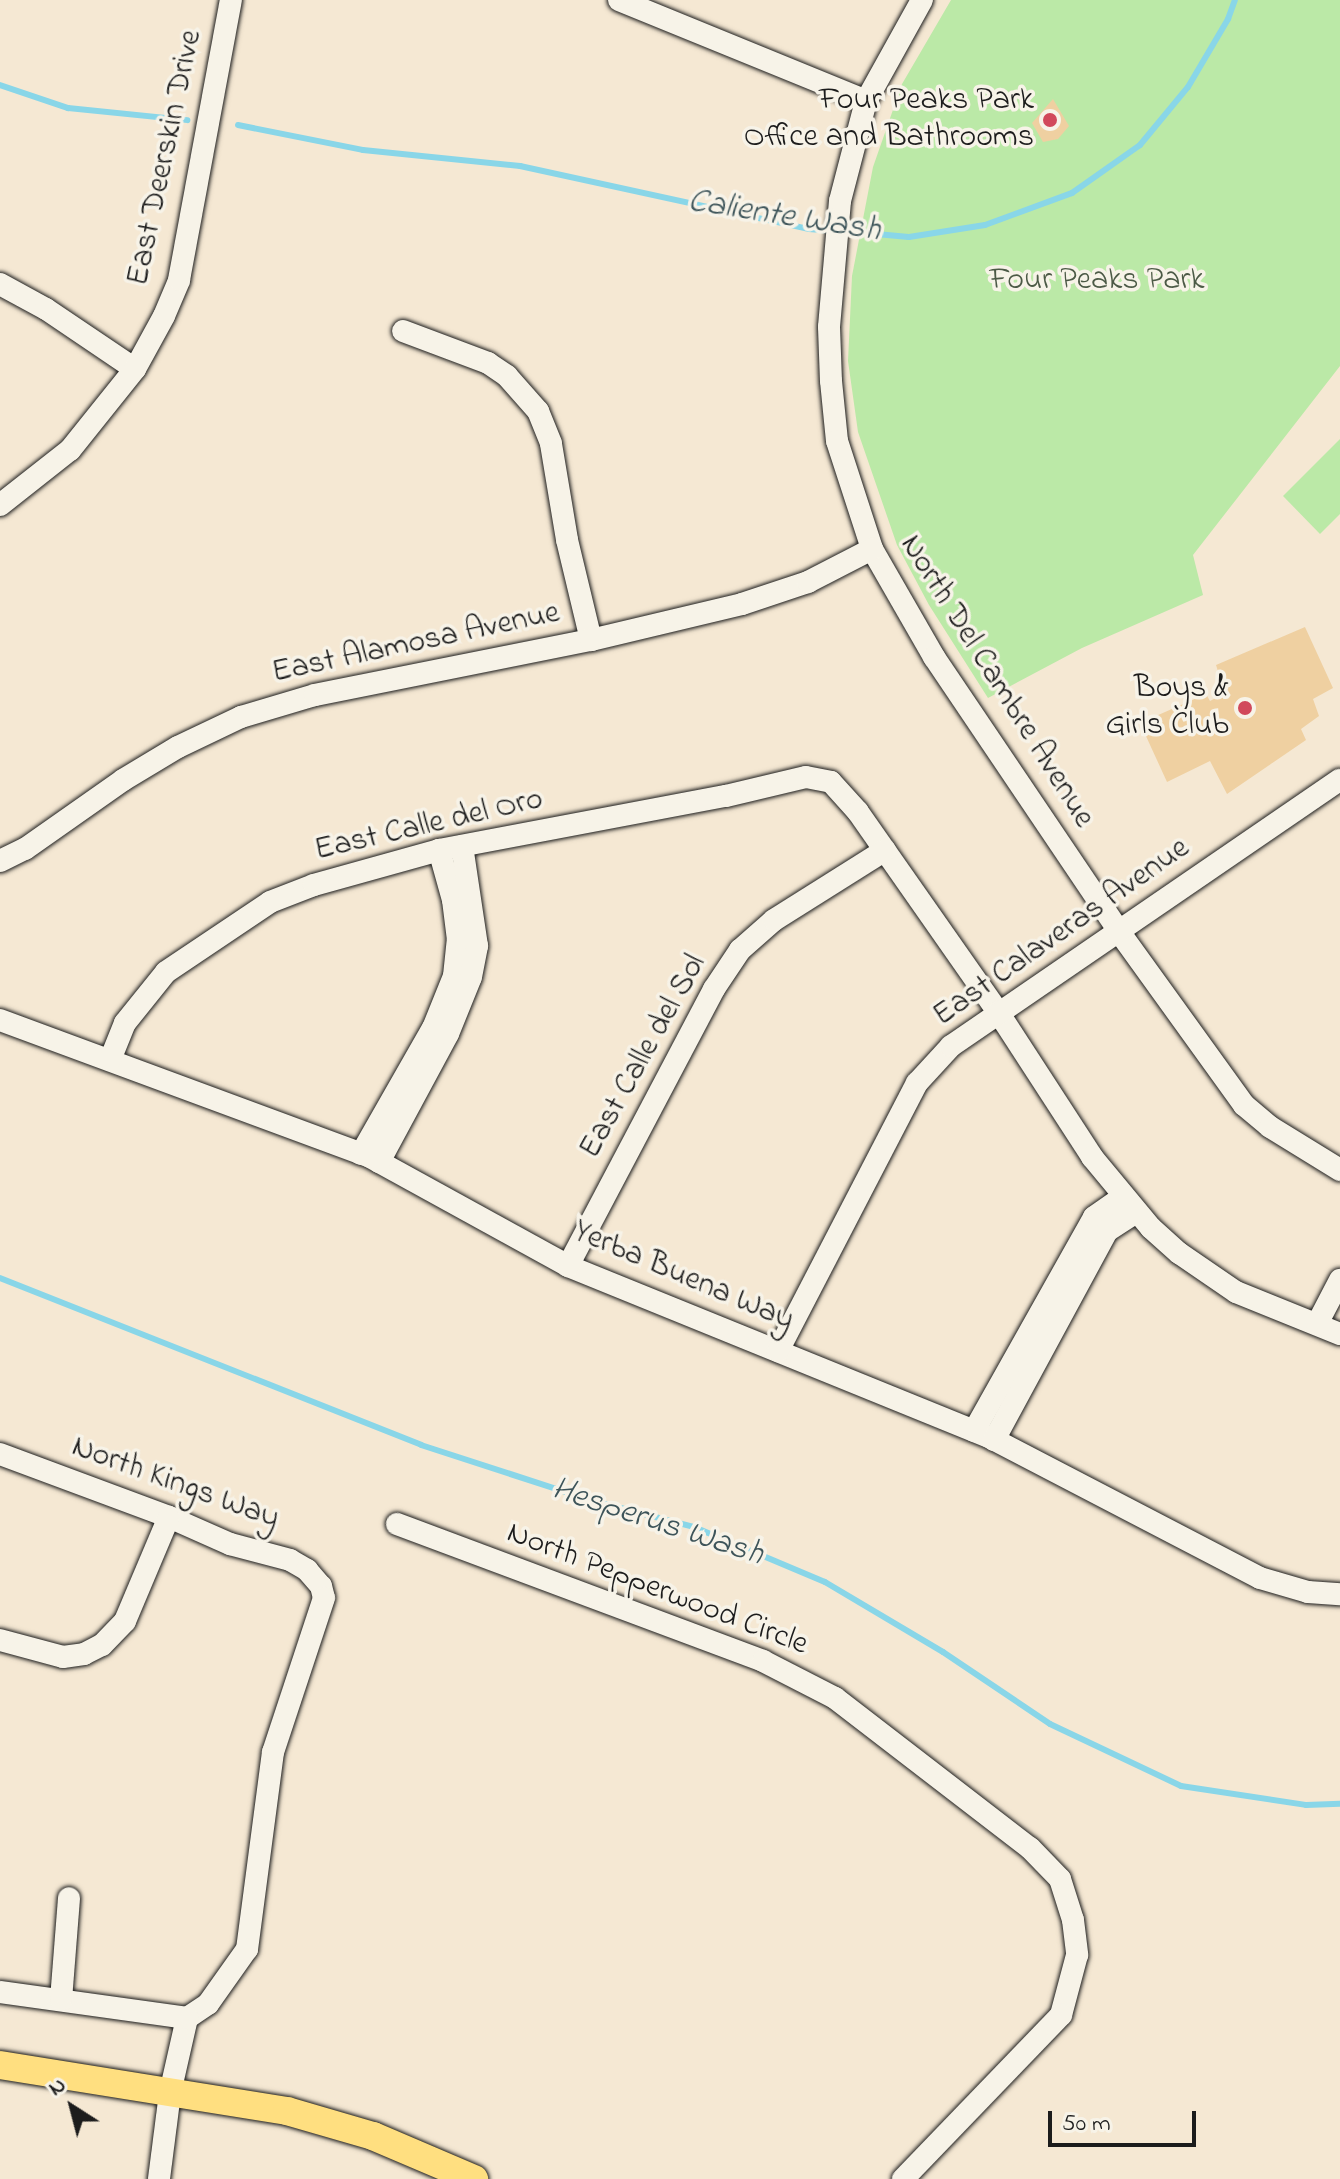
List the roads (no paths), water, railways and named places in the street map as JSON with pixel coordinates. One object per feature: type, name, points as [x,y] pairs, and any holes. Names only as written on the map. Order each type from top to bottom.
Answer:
[{"type":"main road","points":[[0,2065],[287,2111],[373,2136],[474,2179]]},
{"type":"street","name":"East Deerskin Drive","points":[[0,505],[70,450],[135,369],[179,280],[231,0]]},
{"type":"street","points":[[619,0],[866,101]]},
{"type":"street","name":"North Del Cambre Avenue","points":[[922,0],[866,101],[840,201],[829,327],[837,441],[872,549],[934,657],[1120,933],[1244,1105],[1270,1127],[1340,1170]]},
{"type":"street","points":[[0,284],[46,309],[135,369]]},
{"type":"street","points":[[403,331],[488,363],[507,376],[538,411],[551,444],[567,540],[591,640]]},
{"type":"street","name":"East Alamosa Avenue","points":[[0,861],[25,849],[123,780],[178,747],[241,717],[315,695],[591,640],[742,604],[808,582],[872,549]]},
{"type":"street","name":"East Calle del Oro","points":[[110,1060],[125,1023],[145,994],[166,972],[229,928],[270,902],[314,885],[439,850],[726,796],[806,777],[831,782],[885,850]]},
{"type":"street","name":"East Calaveras Avenue","points":[[778,1351],[917,1083],[951,1046],[1340,780]]},
{"type":"street","points":[[370,1158],[448,1034],[471,977],[477,946],[462,846]]},
{"type":"street","points":[[370,1158],[433,1028],[454,976],[458,940],[453,900],[439,850]]},
{"type":"street","points":[[885,850],[998,1012],[1092,1157],[1130,1205],[1179,1253],[1236,1292],[1340,1334]]},
{"type":"street","name":"East Calle del Sol","points":[[568,1266],[714,989],[740,950],[774,920],[885,850]]},
{"type":"street","name":"Yerba Buena Way","points":[[0,1020],[370,1158],[568,1266],[984,1436],[1260,1578],[1308,1592],[1340,1594]]},
{"type":"street","points":[[984,1436],[1107,1231],[1130,1205]]},
{"type":"street","points":[[1317,1324],[1340,1280]]},
{"type":"street","name":"North Kings Way","points":[[0,1454],[169,1517],[230,1544],[290,1560],[307,1570],[321,1586],[322,1610],[273,1752],[247,1949],[208,2004],[187,2018]]},
{"type":"street","points":[[0,1640],[31,1651],[63,1657],[84,1654],[102,1645],[125,1621],[169,1517]]},
{"type":"street","name":"North Pepperwood Circle","points":[[397,1524],[763,1661],[835,1698],[1030,1848],[1060,1879],[1073,1920],[1077,1955],[1061,2015],[903,2179]]},
{"type":"street","points":[[61,2000],[69,1898]]},
{"type":"street","points":[[0,1992],[187,2018],[170,2093],[159,2179]]},
{"type":"waterway","name":"Caliente Wash","points":[[844,231],[909,237],[985,225],[1072,193],[1140,145],[1188,87],[1228,19],[1235,0]]},
{"type":"waterway","name":"Caliente Wash","points":[[0,85],[68,108],[187,120]]},
{"type":"waterway","name":"Caliente Wash","points":[[238,125],[363,150],[520,166],[809,229],[833,231]]},
{"type":"waterway","name":"Hesperus Wash","points":[[0,1278],[421,1445],[590,1500],[694,1527],[825,1582],[943,1652],[1050,1724],[1181,1786],[1306,1805],[1340,1804]]},
{"type":"place","name":"Four Peaks Park Office and Bathrooms","points":[[1050,120]]},
{"type":"place","name":"Boys & Girls Club","points":[[1245,708]]},
{"type":"park label","name":"Four Peaks Park","points":[[1097,281]]}]
